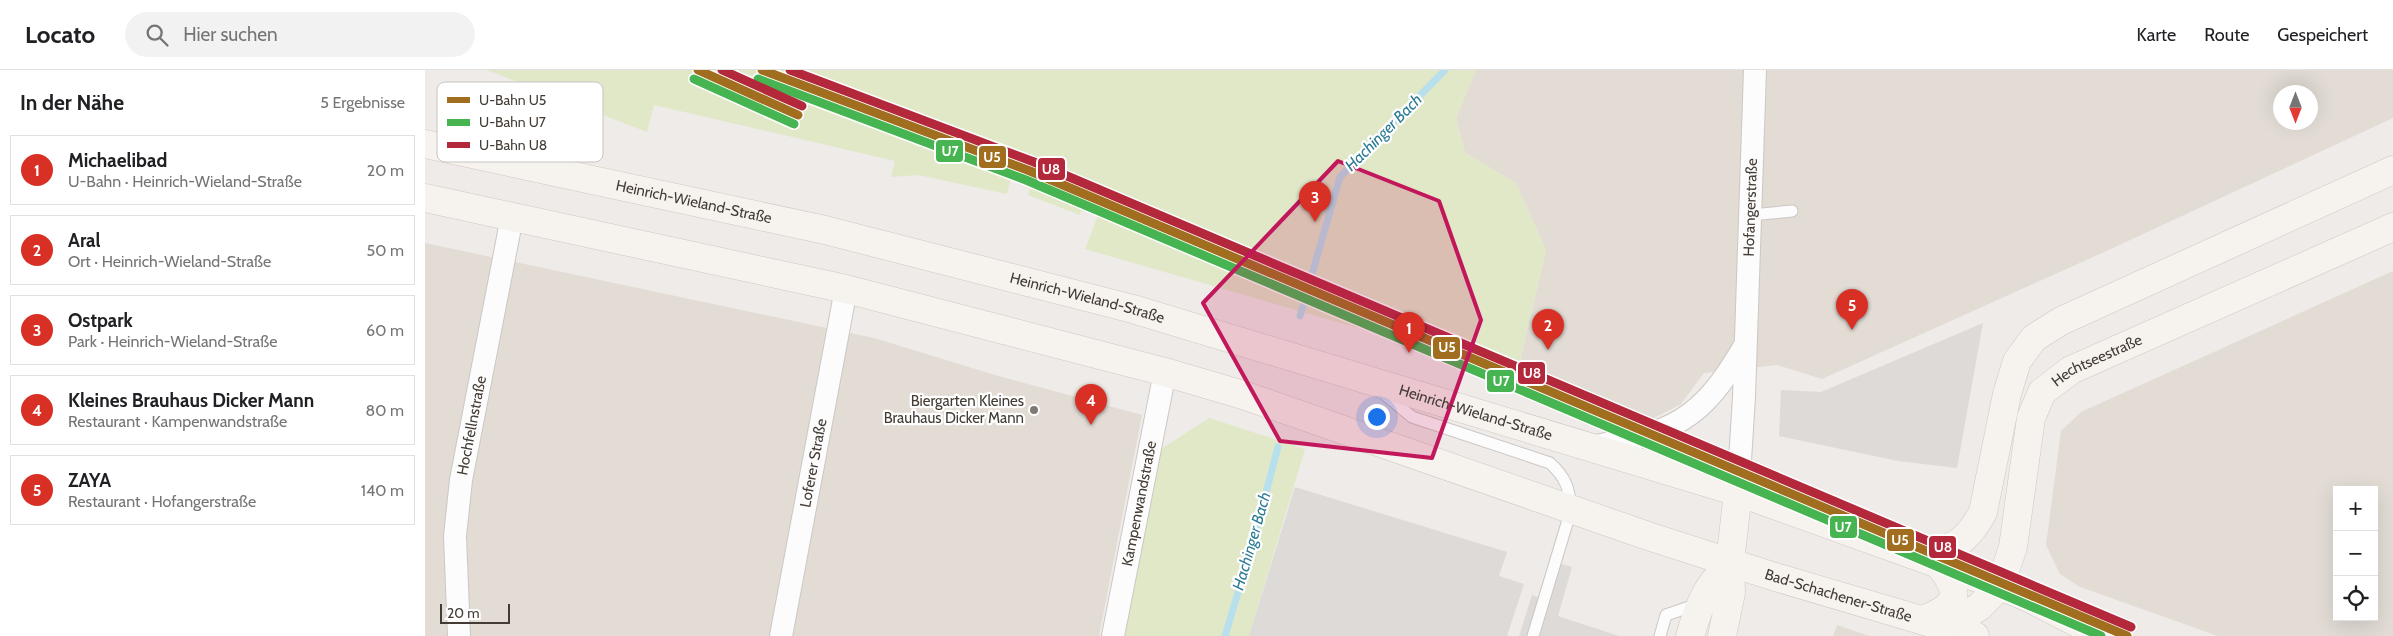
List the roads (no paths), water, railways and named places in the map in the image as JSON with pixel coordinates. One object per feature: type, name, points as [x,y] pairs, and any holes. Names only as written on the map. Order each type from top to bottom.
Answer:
[{"type":"main road","name":"Heinrich-Wieland-Straße","points":[[508,162],[879,243],[1133,309],[1364,377],[1738,492]]},
{"type":"main road","points":[[1929,561],[1950,549],[1973,532],[1983,512],[2012,376],[2025,348],[2034,338],[2061,321],[2393,170]]},
{"type":"main road","points":[[425,198],[846,288],[1165,372],[1252,398],[1571,510],[1730,562]]},
{"type":"main road","name":"Hechtseestraße","points":[[1921,621],[1956,621],[1979,607],[2000,586],[2013,547],[2031,418],[2042,392],[2071,370],[2393,228]]},
{"type":"main road","points":[[1722,636],[1731,593],[1730,562],[1738,492],[2000,586],[2027,597],[2103,636]]},
{"type":"main road","points":[[1921,621],[1942,612],[1950,606],[1954,593],[1950,579],[1929,561]]},
{"type":"main road","points":[[1690,636],[1700,604],[1709,586],[1730,562]]},
{"type":"main road","name":"Bad-Schachener-Straße","points":[[1730,562],[1975,636]]},
{"type":"street","name":"Hofangerstraße","points":[[1738,492],[1746,344],[1755,70]]},
{"type":"street","name":"Hochfellnstraße","points":[[459,636],[455,536],[461,480],[512,217]]},
{"type":"street","name":"Loferer Straße","points":[[781,636],[846,288]]},
{"type":"street","name":"Hofangerstraße","points":[[1589,447],[1650,434],[1685,420],[1716,392],[1746,344]]},
{"type":"street","name":"Kampenwandstraße","points":[[1113,636],[1165,372]]},
{"type":"lane","points":[[1751,215],[1792,211]]},
{"type":"lane","points":[[1364,377],[1412,417],[1550,462],[1562,475],[1569,491],[1571,510],[1533,636]]},
{"type":"lane","points":[[1660,636],[1666,615],[1700,604]]},
{"type":"waterway","name":"Hachinger Bach","points":[[1300,316],[1340,177],[1445,70]]},
{"type":"waterway","name":"Hachinger Bach","points":[[1225,636],[1252,546],[1278,447]]},
{"type":"metro line","name":"U5","points":[[698,70],[798,115]]},
{"type":"metro line","name":"U8","points":[[722,70],[802,106]]},
{"type":"metro line","name":"U5","points":[[762,70],[1030,171],[2127,636]]},
{"type":"metro line","name":"U8","points":[[790,70],[1034,162],[2131,627]]},
{"type":"metro line","name":"U7","points":[[694,79],[794,124]]},
{"type":"metro line","name":"U7","points":[[758,79],[1026,180],[2101,636]]},
{"type":"place","name":"Ostpark","points":[[1315,222]]},
{"type":"place","name":"ZAYA","points":[[1852,330]]},
{"type":"place","name":"Aral","points":[[1548,350]]},
{"type":"place","name":"Michaelibad","points":[[1409,353]]},
{"type":"place","name":"Biergarten Kleines Brauhaus Dicker Mann","points":[[1034,410]]},
{"type":"place","name":"Kleines Brauhaus Dicker Mann","points":[[1091,425]]}]
